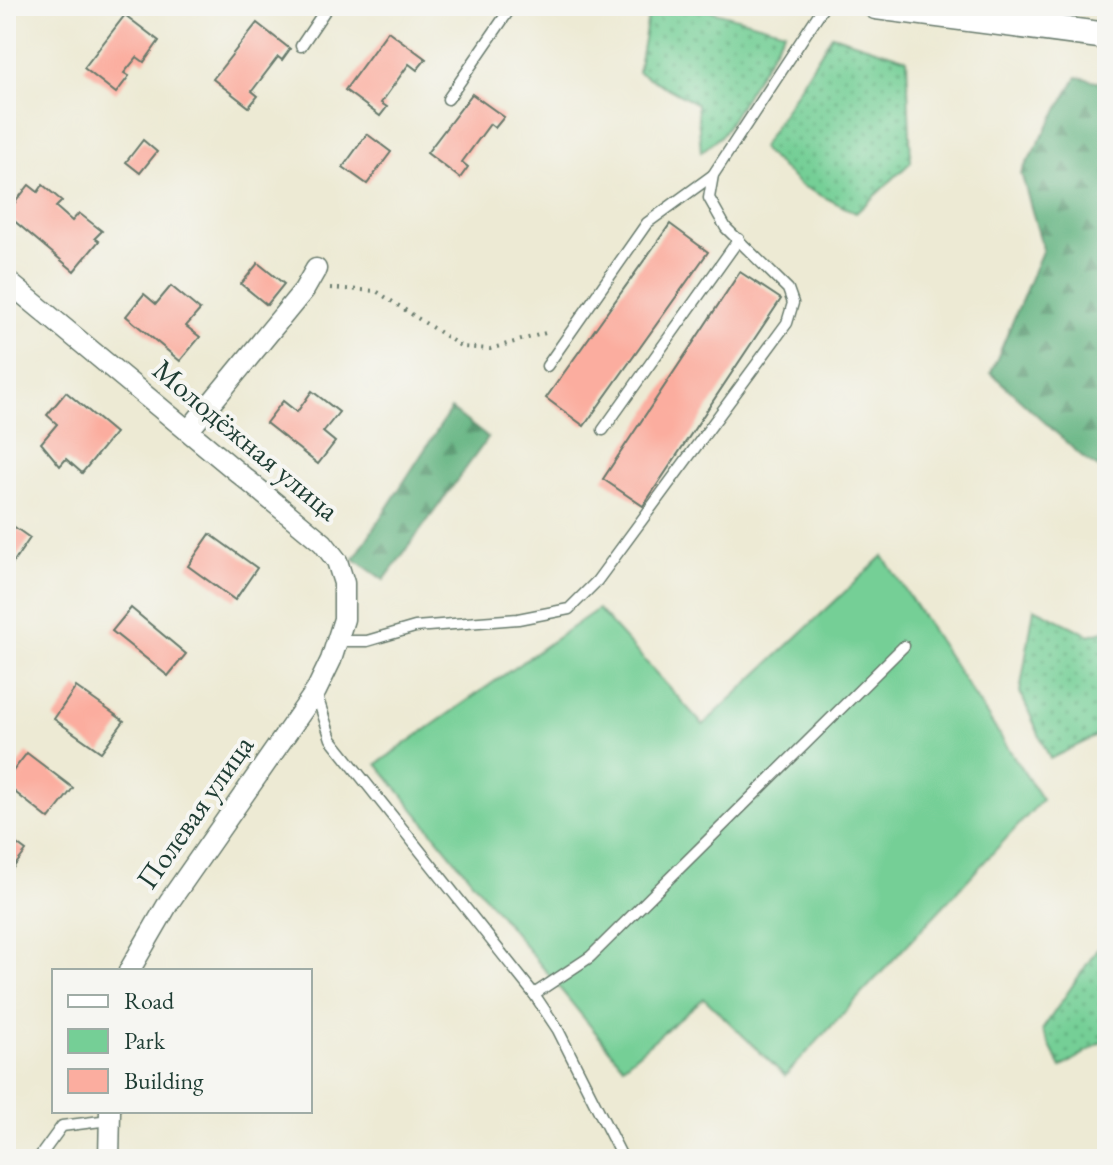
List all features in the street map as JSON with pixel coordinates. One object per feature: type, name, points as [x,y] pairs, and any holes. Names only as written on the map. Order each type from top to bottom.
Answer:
[{"type":"street","points":[[876,6],[1107,36]]},
{"type":"street","points":[[189,430],[304,290],[316,269]]},
{"type":"street","name":"Молодёжная улица","points":[[6,280],[323,543],[337,561],[344,583],[344,619],[316,691]]},
{"type":"street","name":"Полевая улица","points":[[130,969],[169,902],[316,691]]},
{"type":"street","points":[[109,1116],[109,1159]]},
{"type":"lane","points":[[301,46],[328,6]]},
{"type":"lane","points":[[448,99],[512,6]]},
{"type":"lane","points":[[547,366],[647,223],[713,175],[824,6]]},
{"type":"lane","points":[[337,641],[367,641],[415,627],[518,619],[569,609],[597,581],[787,323],[793,303],[788,289],[726,228],[709,198],[713,175]]},
{"type":"lane","points":[[603,430],[739,239]]},
{"type":"lane","points":[[534,994],[590,957],[904,646]]},
{"type":"lane","points":[[316,691],[331,739],[534,994],[565,1042],[623,1159]]},
{"type":"lane","points":[[38,1159],[62,1126],[109,1116]]},
{"type":"path","points":[[304,290],[352,288],[376,291],[462,347],[490,349],[543,332],[572,331]]},
{"type":"green space","points":[[650,6],[693,6],[785,31],[722,135],[701,152],[697,104],[638,72]]},
{"type":"green space","points":[[832,35],[907,59],[911,162],[856,213],[800,185],[761,148]]},
{"type":"green space","points":[[1077,77],[1107,83],[1107,473],[1087,461],[991,373],[1043,249],[1021,173]]},
{"type":"green space","points":[[451,409],[488,438],[384,580],[354,559]]},
{"type":"green space","points":[[883,556],[1042,800],[785,1076],[704,998],[623,1066],[377,764],[598,609],[703,725]]},
{"type":"green space","points":[[1034,608],[1089,635],[1107,630],[1107,731],[1050,759],[1020,692]]},
{"type":"green space","points":[[1107,935],[1107,1039],[1061,1068],[1042,1030]]},
{"type":"building","points":[[125,15],[159,41],[144,62],[137,57],[124,73],[129,76],[116,93],[84,68]]},
{"type":"building","points":[[257,23],[290,49],[282,60],[278,57],[252,91],[258,96],[249,107],[213,79]]},
{"type":"building","points":[[388,31],[426,59],[417,70],[409,64],[381,103],[387,107],[380,116],[345,90]]},
{"type":"building","points":[[472,94],[504,117],[495,128],[490,124],[462,162],[468,167],[460,178],[427,153]]},
{"type":"building","points":[[367,134],[391,152],[367,184],[343,167]]},
{"type":"building","points":[[143,140],[157,152],[140,173],[126,162]]},
{"type":"building","points":[[29,185],[38,192],[43,185],[62,201],[56,207],[72,221],[79,213],[102,231],[95,238],[99,241],[74,271],[6,214]]},
{"type":"building","points":[[670,224],[708,252],[584,426],[546,398]]},
{"type":"building","points":[[258,263],[284,284],[267,305],[241,284]]},
{"type":"building","points":[[740,272],[781,299],[643,506],[603,479]]},
{"type":"building","points":[[171,286],[200,310],[186,326],[200,337],[180,361],[126,316],[144,294],[156,304]]},
{"type":"building","points":[[6,343],[14,350],[6,360]]},
{"type":"building","points":[[312,391],[339,412],[323,432],[335,442],[318,464],[266,423],[283,401],[297,412]]},
{"type":"building","points":[[66,392],[115,433],[82,473],[66,459],[60,466],[41,443],[57,424],[47,415]]},
{"type":"building","points":[[6,521],[30,538],[8,570],[6,568]]},
{"type":"building","points":[[210,534],[257,568],[235,600],[188,566]]},
{"type":"building","points":[[131,608],[186,654],[168,676],[112,631]]},
{"type":"building","points":[[76,687],[124,721],[101,752],[54,719]]},
{"type":"building","points":[[27,753],[73,788],[49,819],[6,785],[6,780]]},
{"type":"building","points":[[6,836],[26,851],[6,877]]}]
